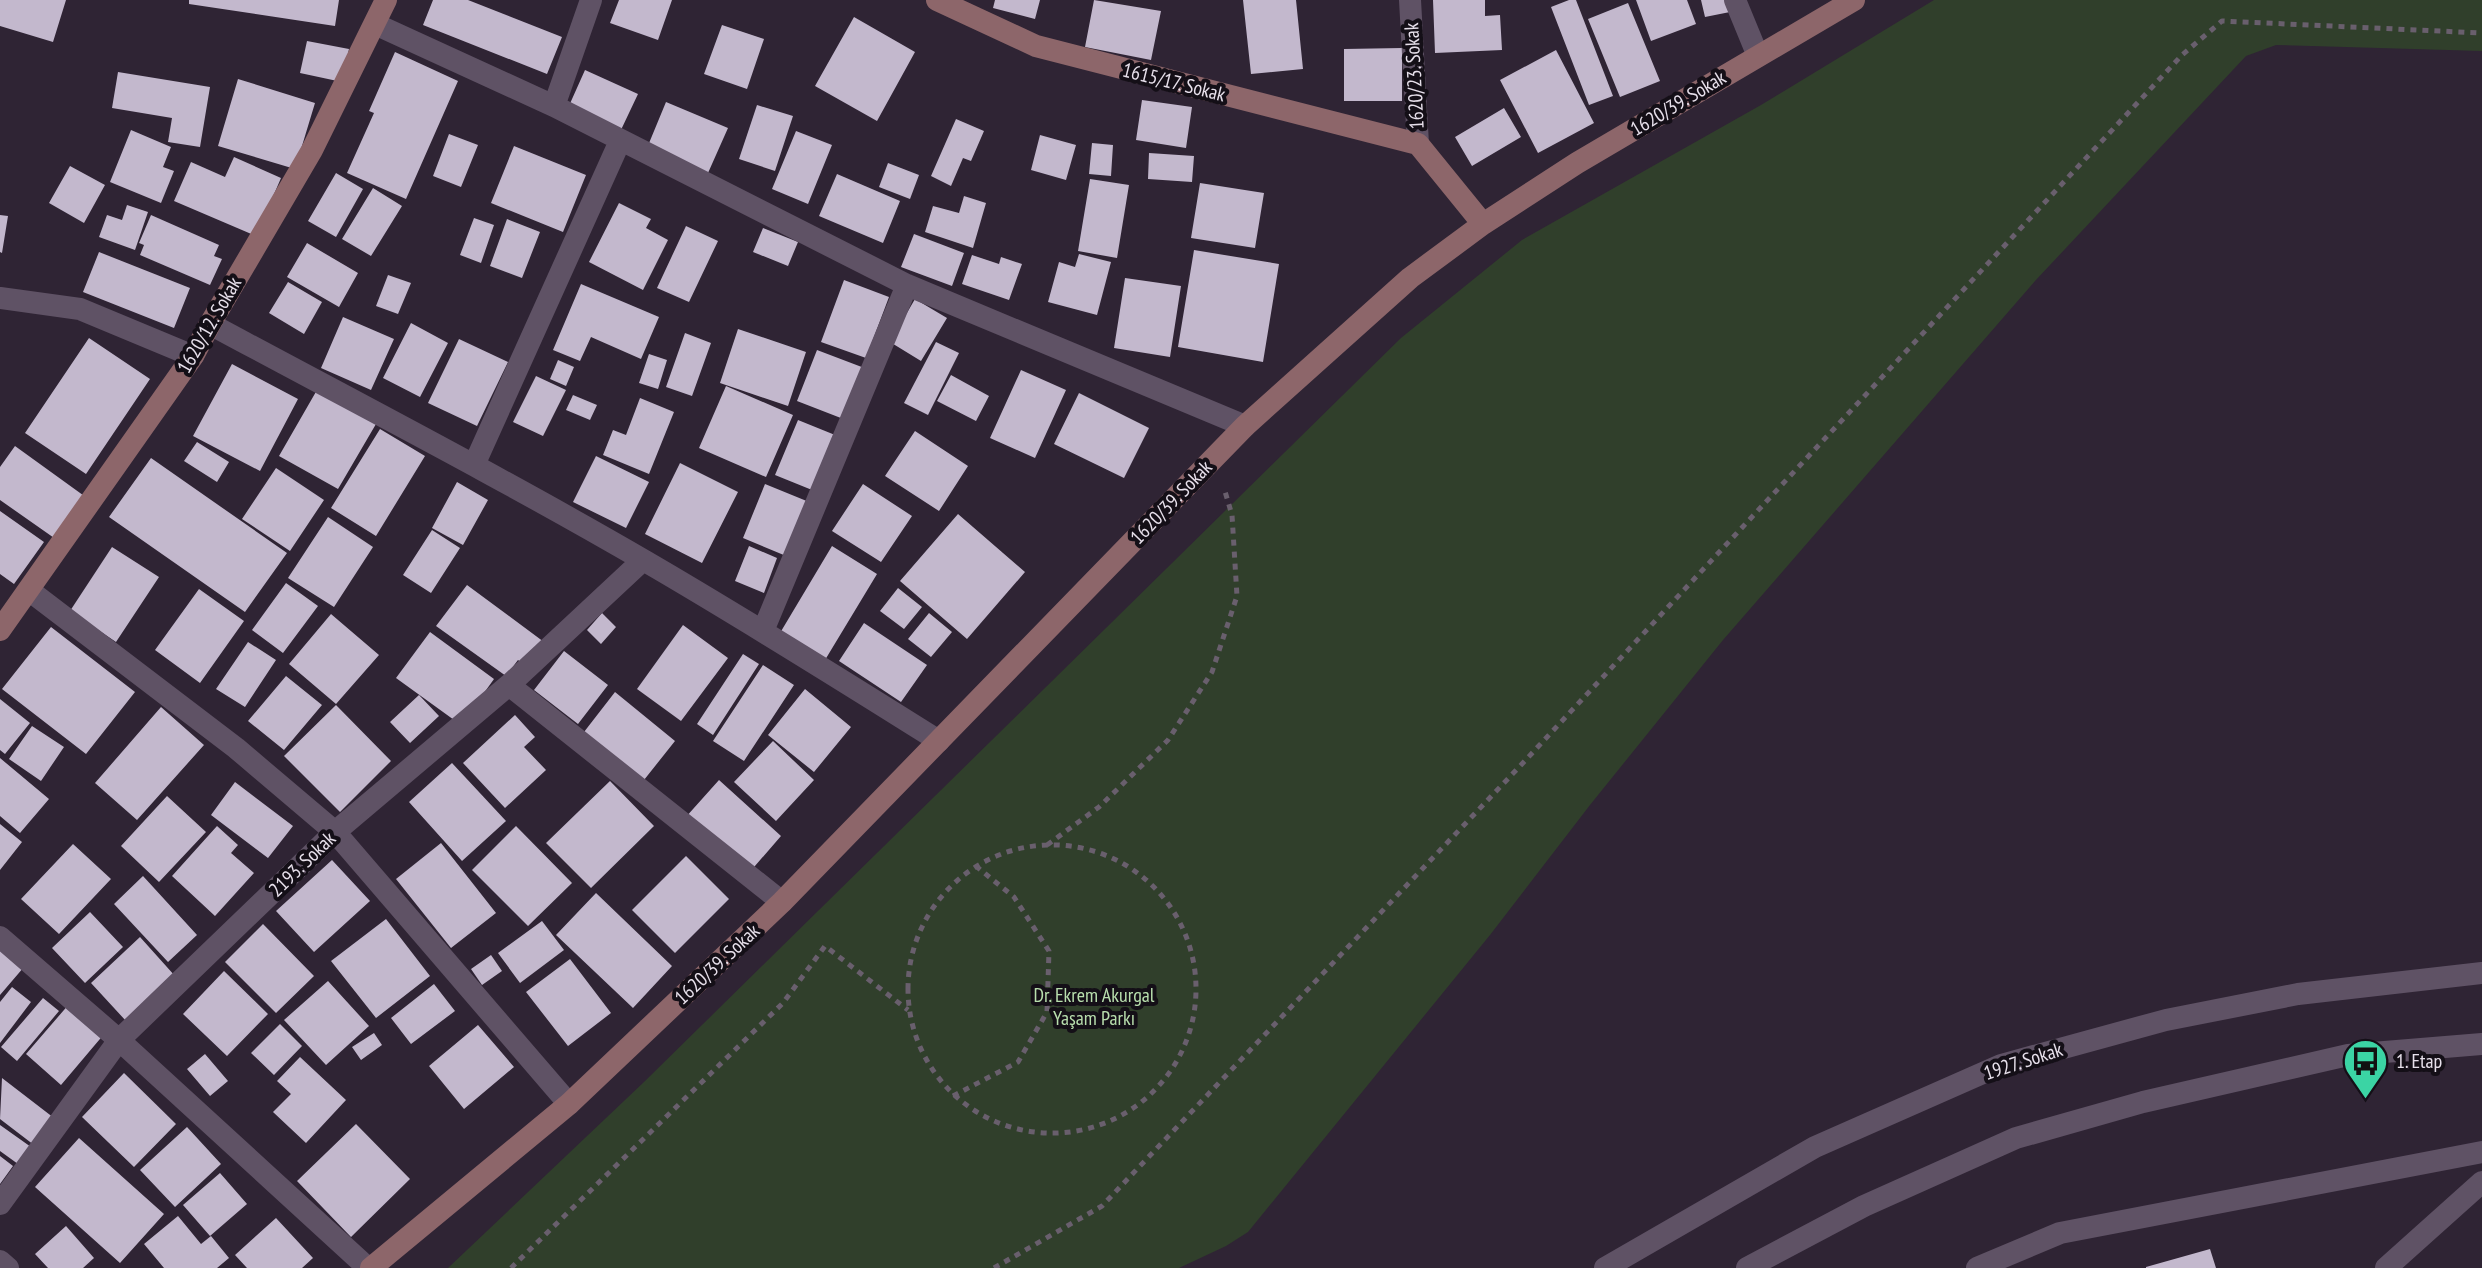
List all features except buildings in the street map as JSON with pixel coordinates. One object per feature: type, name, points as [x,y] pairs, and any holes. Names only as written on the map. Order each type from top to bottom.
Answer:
[{"type":"main road","name":"1620/12. Sokak","points":[[0,630],[193,356],[312,150],[386,0]]},
{"type":"main road","name":"1615/17. Sokak","points":[[937,0],[1036,46],[1418,144]]},
{"type":"main road","name":"1620/39. Sokak","points":[[370,1268],[569,1104],[782,902],[1245,426],[1410,278],[1483,224],[1577,163],[1854,0]]},
{"type":"main road","name":"1620/23. Sokak","points":[[1418,144],[1483,224]]},
{"type":"street","points":[[554,106],[591,0]]},
{"type":"street","name":"1620/23. Sokak","points":[[1410,0],[1418,144]]},
{"type":"street","points":[[1735,0],[1758,56]]},
{"type":"street","points":[[375,24],[554,106],[907,285],[1245,426]]},
{"type":"street","points":[[474,465],[620,141]]},
{"type":"street","points":[[763,631],[907,285]]},
{"type":"street","points":[[0,298],[80,309],[193,356]]},
{"type":"street","points":[[210,324],[474,465],[643,560],[939,741]]},
{"type":"street","name":"2193. Sokak","points":[[0,1204],[119,1040],[335,832],[509,685],[643,560]]},
{"type":"street","points":[[30,591],[236,748],[335,832],[569,1104]]},
{"type":"street","points":[[509,685],[782,902]]},
{"type":"street","points":[[0,937],[119,1040],[370,1268]]},
{"type":"street","name":"1927. Sokak","points":[[1605,1268],[1815,1147],[2001,1065],[2166,1020],[2298,994],[2482,973]]},
{"type":"street","points":[[1747,1268],[1864,1206],[2016,1138],[2143,1102],[2348,1055],[2482,1044]]},
{"type":"street","points":[[1977,1268],[2060,1233],[2482,1152]]},
{"type":"street","points":[[2386,1268],[2482,1182]]},
{"type":"street","points":[[0,1261],[8,1268]]},
{"type":"path","points":[[994,1268],[1102,1206],[1521,765],[2171,67],[2222,21],[2482,33]]},
{"type":"path","points":[[1046,845],[1099,807],[1168,740],[1212,672],[1237,596],[1232,515],[1216,456]]},
{"type":"path","points":[[1046,845],[1083,847],[1126,864],[1162,894],[1186,933],[1197,978],[1192,1027],[1171,1072],[1136,1107],[1091,1128],[1042,1134],[994,1122],[953,1096],[923,1057],[908,1010],[909,963],[925,920],[953,883],[992,857],[1046,845]]},
{"type":"path","points":[[953,1096],[1018,1062],[1047,1012],[1049,951],[1014,897],[977,867]]},
{"type":"path","points":[[511,1268],[783,1003],[825,946],[908,1010]]},
{"type":"green space","name":"Dr. Ekrem Akurgal Yaşam Parkı","points":[[1934,0],[2482,0],[2482,51],[2276,45],[2246,56],[2035,281],[1723,640],[1490,935],[1248,1232],[1226,1246],[1179,1268],[448,1268],[644,1082],[1401,338],[1522,240],[1761,105]]},
{"type":"place","name":"1. Etap","points":[[2365,1100]]}]
